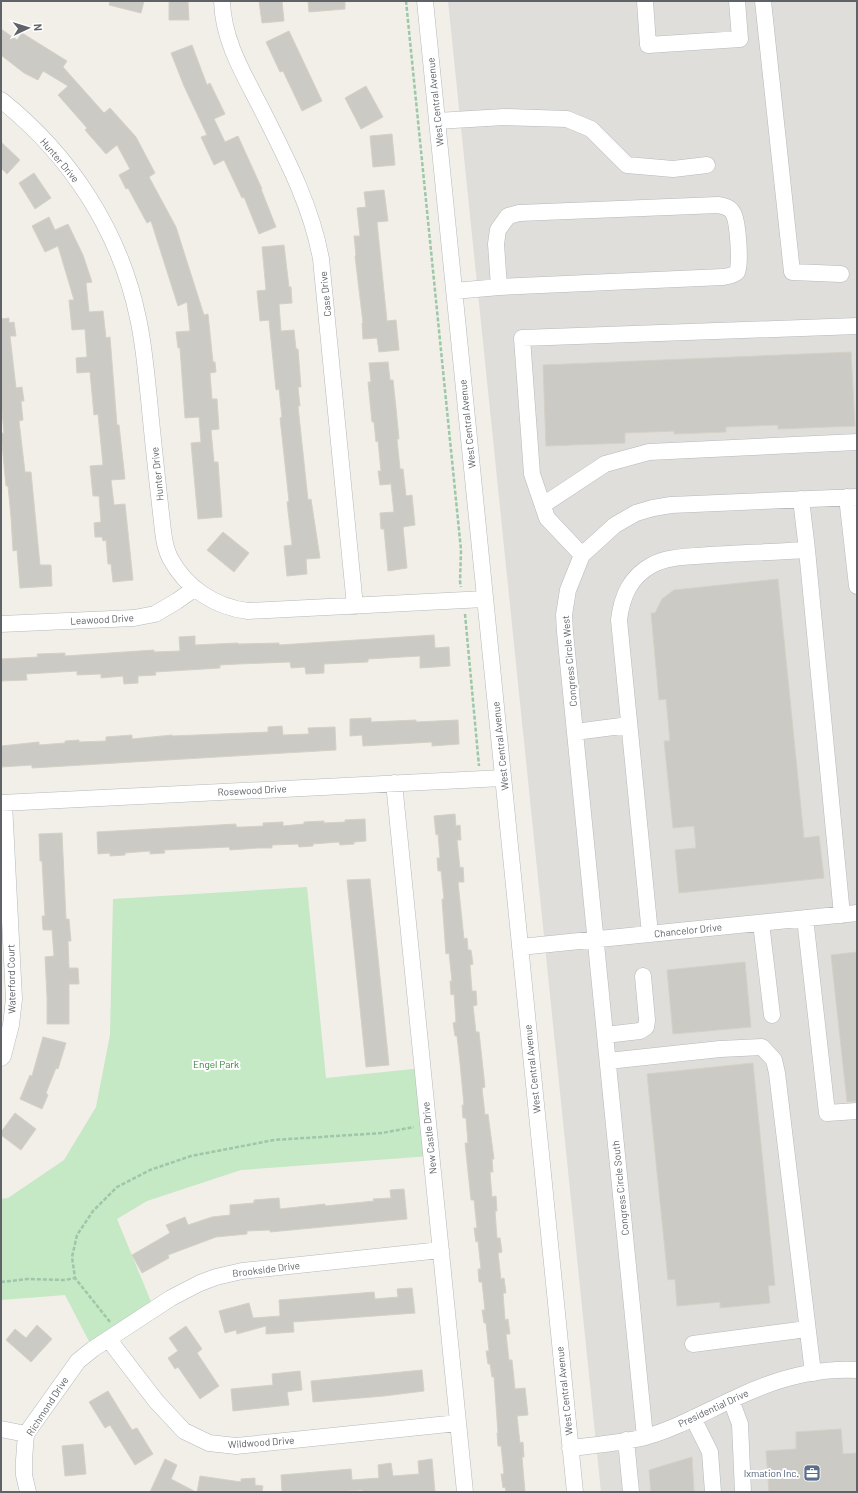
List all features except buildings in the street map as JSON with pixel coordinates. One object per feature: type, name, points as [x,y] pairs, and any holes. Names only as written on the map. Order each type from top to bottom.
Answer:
[{"type":"street","name":"Case Drive","points":[[222,1],[224,23],[233,52],[295,176],[318,239],[355,606]]},
{"type":"street","name":"West Central Avenue","points":[[424,1],[575,1492]]},
{"type":"street","points":[[645,1],[648,45],[740,39],[737,1]]},
{"type":"street","points":[[763,1],[792,272],[841,274]]},
{"type":"street","name":"Hunter Drive","points":[[1,100],[22,117],[66,165],[96,209],[118,252],[132,294],[142,339],[162,524],[166,545],[170,558],[194,589],[218,604],[248,611],[485,600]]},
{"type":"street","points":[[437,121],[504,117],[567,119],[591,130],[627,165],[673,169],[707,165]]},
{"type":"street","points":[[454,291],[499,287],[723,278],[735,274],[738,270],[739,248],[736,220],[729,208],[718,205],[519,213],[508,216],[498,230],[496,244],[499,287]]},
{"type":"street","points":[[582,555],[547,518],[532,474],[522,338],[857,326]]},
{"type":"street","points":[[542,505],[605,464],[649,452],[857,442]]},
{"type":"street","points":[[852,497],[857,586]]},
{"type":"street","name":"Congress Circle West","points":[[595,939],[564,615],[568,590],[582,555],[616,524],[636,513],[653,508],[671,505],[852,497]]},
{"type":"street","points":[[800,499],[849,914]]},
{"type":"street","points":[[650,934],[619,620],[624,596],[633,580],[642,571],[660,561],[684,557],[807,550]]},
{"type":"street","name":"Leawood Drive","points":[[1,624],[134,618],[155,614],[194,589]]},
{"type":"street","points":[[575,732],[629,725]]},
{"type":"street","name":"Rosewood Drive","points":[[2,803],[503,778]]},
{"type":"street","name":"New Castle Drive","points":[[394,783],[465,1492]]},
{"type":"street","name":"Waterford Court","points":[[1,1058],[3,1056],[11,1025],[14,999],[2,803]]},
{"type":"street","name":"Chancelor Drive","points":[[520,947],[849,914]]},
{"type":"street","points":[[805,918],[828,1113],[857,1111]]},
{"type":"street","points":[[762,923],[772,1015]]},
{"type":"street","name":"Congress Circle South","points":[[595,939],[645,1437]]},
{"type":"street","points":[[605,1035],[640,1031],[646,1027],[647,1020],[643,976]]},
{"type":"street","points":[[608,1061],[720,1049],[762,1047],[774,1060],[777,1073],[813,1373]]},
{"type":"street","name":"Brookside Drive","points":[[114,1336],[171,1298],[200,1283],[216,1277],[242,1271],[441,1250]]},
{"type":"street","points":[[693,1344],[807,1329]]},
{"type":"street","name":"Wildwood Drive","points":[[114,1336],[156,1401],[184,1431],[209,1443],[236,1446],[458,1423]]},
{"type":"street","name":"Richmond Drive","points":[[28,1492],[24,1475],[26,1434],[78,1361],[93,1349],[114,1336]]},
{"type":"street","name":"Presidential Drive","points":[[570,1448],[645,1437],[693,1418],[754,1389],[781,1380],[813,1373],[846,1369],[857,1370]]},
{"type":"street","points":[[731,1400],[740,1424],[744,1492]]},
{"type":"street","points":[[693,1418],[710,1452],[713,1492]]},
{"type":"street","points":[[1,1429],[26,1434]]},
{"type":"street","points":[[626,1440],[632,1492]]},
{"type":"path","points":[[406,1],[460,550],[460,582],[480,778]]},
{"type":"path","points":[[114,1336],[75,1278],[72,1257],[77,1235],[93,1211],[117,1187],[150,1170],[191,1156],[274,1140],[382,1132],[428,1125]]},
{"type":"path","points":[[1,1282],[28,1279],[65,1280],[75,1278]]},
{"type":"shaded area","points":[[448,1],[857,1],[857,1492],[601,1492]]},
{"type":"green space","name":"Engel Park","points":[[307,887],[326,1078],[423,1068],[431,1156],[241,1170],[147,1201],[117,1219],[154,1309],[93,1349],[65,1295],[1,1300],[1,1199],[8,1198],[64,1160],[96,1107],[110,1035],[113,899]]},
{"type":"place","name":"Ixmation Inc.","points":[[812,1473]]}]
